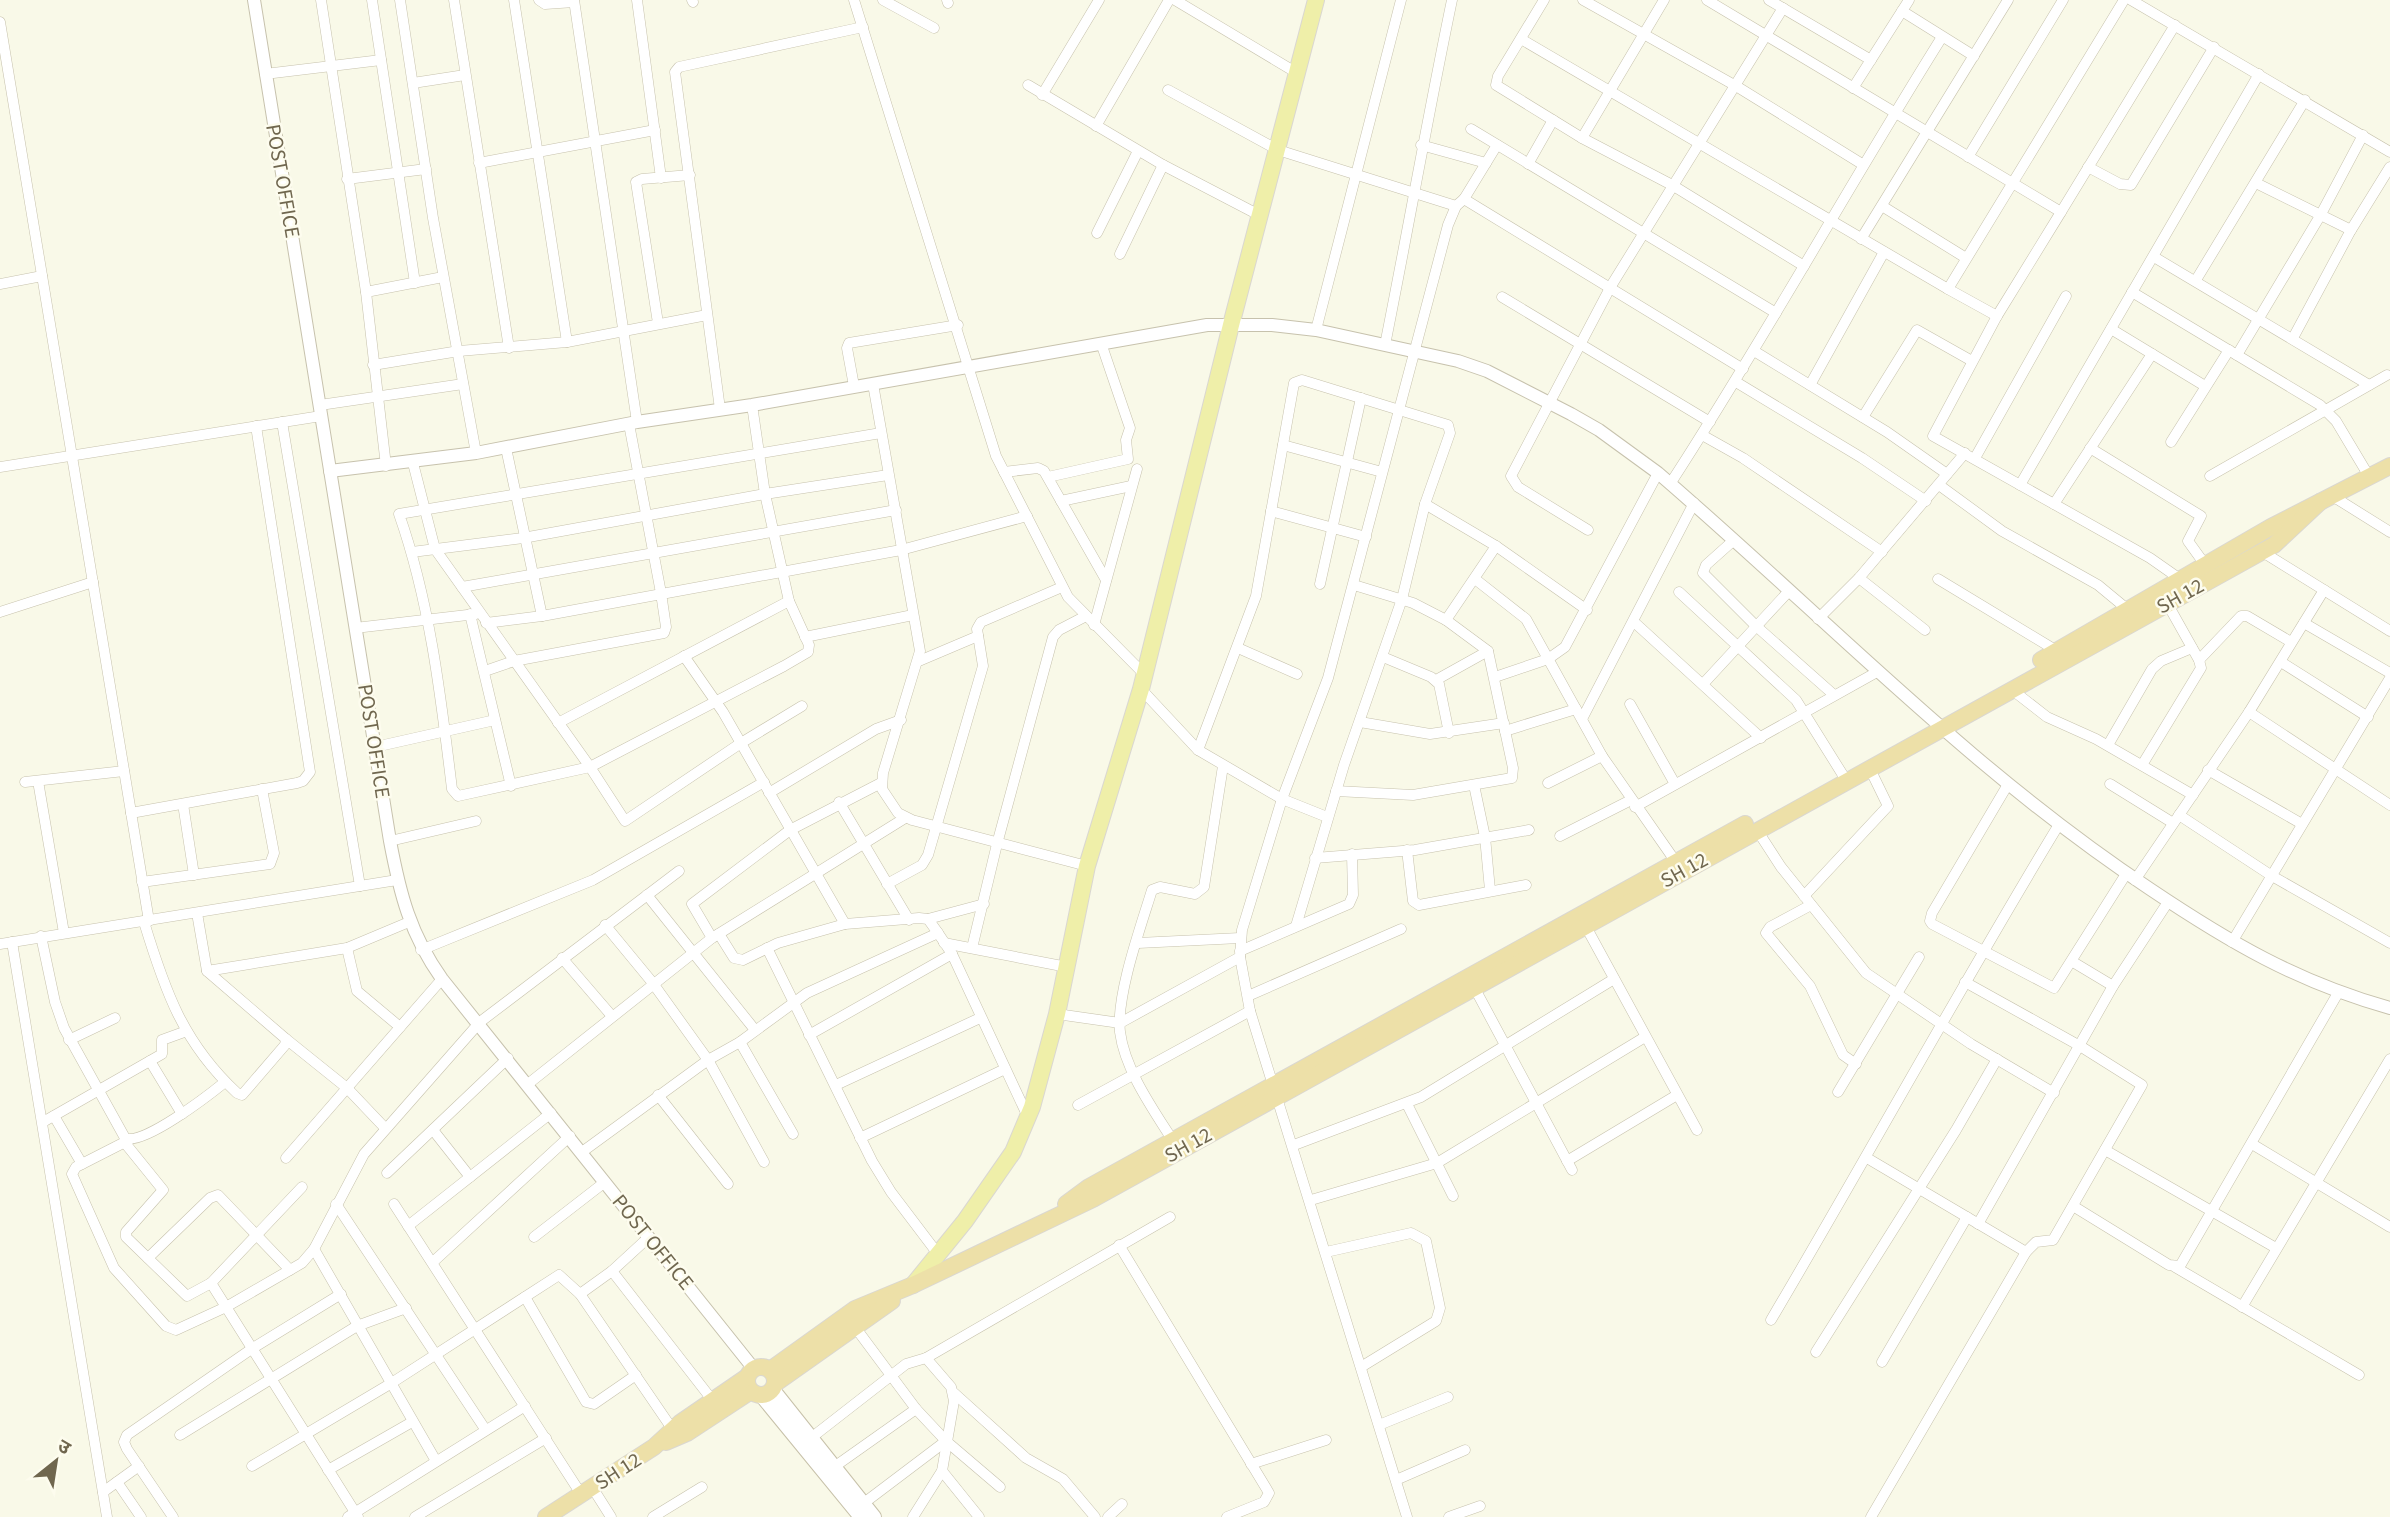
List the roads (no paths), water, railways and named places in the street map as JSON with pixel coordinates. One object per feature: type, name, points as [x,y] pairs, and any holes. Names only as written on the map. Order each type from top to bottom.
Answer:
[{"type":"highway","name":"SH 12","points":[[1276,1090],[1585,925],[1679,867],[1757,830],[1843,776],[1869,767],[2127,609],[2390,466]]},
{"type":"highway","name":"SH 12","points":[[675,1434],[713,1401],[762,1382],[855,1309],[914,1285],[1093,1199],[1176,1145],[1937,724],[2011,689],[2274,545],[2327,499]]},
{"type":"highway","name":"SH 12","points":[[546,1517],[675,1434],[855,1327],[914,1285]]},
{"type":"main road","points":[[914,1285],[1013,1152],[1028,1117],[1058,1014],[1087,866],[1143,682],[1259,215],[1316,0]]},
{"type":"main road","points":[[762,1382],[834,1467],[863,1510]]},
{"type":"main road","points":[[762,1382],[863,1510],[874,1517]]},
{"type":"street","name":"POST OFFICE","points":[[254,0],[390,841],[397,880],[410,922],[421,950],[442,979],[480,1022],[762,1382]]},
{"type":"street","points":[[321,0],[366,292],[386,466]]},
{"type":"street","points":[[372,0],[415,283]]},
{"type":"street","points":[[400,0],[443,277],[476,453]]},
{"type":"street","points":[[454,0],[509,348]]},
{"type":"street","points":[[514,0],[567,342]]},
{"type":"street","points":[[485,671],[514,661],[664,633],[666,626],[637,475],[625,330],[574,1],[545,4],[539,0]]},
{"type":"street","points":[[636,0],[662,177]]},
{"type":"street","points":[[854,0],[958,325],[985,425],[1004,472],[1062,587],[1198,750],[1282,799],[1327,817]]},
{"type":"street","points":[[883,0],[934,28]]},
{"type":"street","points":[[1042,95],[1099,0]]},
{"type":"street","points":[[1096,126],[1172,0],[1297,74]]},
{"type":"street","points":[[1316,330],[1401,0]]},
{"type":"street","points":[[1385,345],[1415,192],[1421,145],[1452,0]]},
{"type":"street","points":[[1544,0],[1498,76],[1496,85],[1582,138],[1672,185],[1804,266]]},
{"type":"street","points":[[1583,0],[1736,86],[1862,164]]},
{"type":"street","points":[[1582,138],[1664,0]]},
{"type":"street","points":[[1707,0],[2061,212]]},
{"type":"street","points":[[1769,0],[1871,60]]},
{"type":"street","points":[[1853,88],[1909,0]]},
{"type":"street","points":[[1861,239],[2008,0]]},
{"type":"street","points":[[1968,157],[2063,0]]},
{"type":"street","points":[[1948,289],[2124,0]]},
{"type":"street","points":[[2132,0],[2390,152]]},
{"type":"street","points":[[1588,530],[1513,481],[1513,471],[1611,286],[1783,8]]},
{"type":"street","points":[[1902,11],[1974,56]]},
{"type":"street","points":[[0,22],[131,813],[146,922],[159,971],[184,1032],[203,1059],[237,1093],[245,1093],[285,1045],[286,1039]]},
{"type":"street","points":[[2175,25],[1997,316],[1933,433],[2150,558],[2180,579]]},
{"type":"street","points":[[720,409],[690,175],[674,79],[680,67],[863,27]]},
{"type":"street","points":[[1670,484],[1736,382],[1862,164],[1942,37]]},
{"type":"street","points":[[1521,39],[1997,316]]},
{"type":"street","points":[[2088,167],[2120,184],[2131,185],[2214,47]]},
{"type":"street","points":[[265,74],[381,60]]},
{"type":"street","points":[[2020,485],[2259,74]]},
{"type":"street","points":[[413,83],[465,75]]},
{"type":"street","points":[[1027,85],[1138,151],[1259,215]]},
{"type":"street","points":[[1168,90],[1278,150],[1415,192],[1460,202],[1611,286],[1743,369]]},
{"type":"street","points":[[2196,280],[2258,184],[2305,100]]},
{"type":"street","points":[[1528,164],[1553,120]]},
{"type":"street","points":[[1471,129],[1776,313]]},
{"type":"street","points":[[479,163],[655,130]]},
{"type":"street","points":[[2171,442],[2206,386],[2259,319],[2320,216],[2363,135]]},
{"type":"street","points":[[1421,145],[1486,163]]},
{"type":"street","points":[[1407,1517],[1294,1145],[1250,1012],[1240,954],[1240,938],[1282,799],[1328,678],[1397,410],[1460,202],[1497,145]]},
{"type":"street","points":[[1097,233],[1138,151]]},
{"type":"street","points":[[1120,254],[1163,165]]},
{"type":"street","points":[[2293,338],[2351,230],[2390,167]]},
{"type":"street","points":[[347,179],[426,169]]},
{"type":"street","points":[[658,323],[636,186],[638,180],[690,175]]},
{"type":"street","points":[[2258,184],[2351,230]]},
{"type":"street","points":[[1882,206],[1966,258]]},
{"type":"street","points":[[1810,385],[1884,251]]},
{"type":"street","points":[[2154,257],[2369,385]]},
{"type":"street","points":[[0,284],[41,276]]},
{"type":"street","points":[[366,292],[443,277]]},
{"type":"street","points":[[2132,292],[2326,409],[2370,478]]},
{"type":"street","points":[[1818,619],[1882,552],[1947,474],[1970,456],[2066,296]]},
{"type":"street","points":[[1502,297],[1710,422]]},
{"type":"street","points":[[373,365],[459,351],[567,342],[707,315]]},
{"type":"street","points":[[854,386],[847,348],[849,343],[958,325]]},
{"type":"street","points":[[330,471],[413,463],[506,448],[633,423],[969,368],[1186,327],[1316,330],[1414,350],[1487,371],[1599,430],[1694,503],[1877,672],[2007,786],[2058,826],[2168,902],[2232,942],[2304,980],[2390,1008]]},
{"type":"street","points":[[2111,329],[2206,386]]},
{"type":"street","points":[[1863,417],[1917,330],[1972,361]]},
{"type":"street","points":[[1048,477],[1128,459],[1126,440],[1130,428],[1101,343]]},
{"type":"street","points":[[1754,351],[1863,417],[1947,474]]},
{"type":"street","points":[[2054,504],[2152,354]]},
{"type":"street","points":[[2210,476],[2387,375]]},
{"type":"street","points":[[1198,750],[1256,596],[1292,389],[1297,380],[1443,423],[1450,428],[1425,504],[1402,599],[1327,817],[1296,926]]},
{"type":"street","points":[[1736,382],[1862,457],[1926,501]]},
{"type":"street","points":[[0,467],[282,422],[376,395],[463,384]]},
{"type":"street","points":[[873,384],[912,615],[920,643],[919,661],[881,783],[886,797],[905,818],[1087,866]]},
{"type":"street","points":[[1320,584],[1361,398]]},
{"type":"street","points":[[752,405],[758,454],[772,531],[789,601],[805,637],[808,652],[590,766],[461,797],[455,794],[412,552],[398,514],[425,512],[515,496],[758,454],[881,433]]},
{"type":"street","points":[[282,422],[360,886]]},
{"type":"street","points":[[131,813],[303,781],[310,772],[311,762],[256,426]]},
{"type":"street","points":[[1702,435],[1743,458],[1882,552]]},
{"type":"street","points":[[1283,445],[1382,472]]},
{"type":"street","points":[[506,448],[523,538],[542,616]]},
{"type":"street","points":[[2090,448],[2201,516],[2188,541],[2206,566]]},
{"type":"street","points":[[413,463],[435,549],[479,617],[590,766],[625,821],[741,743],[802,706]]},
{"type":"street","points":[[1004,472],[1038,468],[1048,477],[1106,580]]},
{"type":"street","points":[[972,948],[996,844],[1054,637],[1059,631],[1090,620],[1106,580],[1137,469]]},
{"type":"street","points":[[1495,677],[1548,659],[1565,647],[1658,473]]},
{"type":"street","points":[[412,552],[523,538],[765,494],[888,475]]},
{"type":"street","points":[[1939,485],[2002,531],[2088,578],[2127,609]]},
{"type":"street","points":[[1060,501],[1132,486]]},
{"type":"street","points":[[2327,499],[2390,532]]},
{"type":"street","points":[[1582,719],[1694,503]]},
{"type":"street","points":[[1425,504],[1496,547],[1587,610]]},
{"type":"street","points":[[462,587],[896,510]]},
{"type":"street","points":[[1271,511],[1366,537]]},
{"type":"street","points":[[355,628],[479,617],[542,616],[901,550],[1027,516]]},
{"type":"street","points":[[1734,540],[1706,565],[1703,573],[1756,626],[1834,695]]},
{"type":"street","points":[[1446,620],[1496,547]]},
{"type":"street","points":[[2262,551],[2390,631]]},
{"type":"street","points":[[1858,578],[1925,630]]},
{"type":"street","points":[[1475,579],[1526,619],[1602,757],[1679,867]]},
{"type":"street","points":[[1938,579],[2057,651]]},
{"type":"street","points":[[0,612],[93,582]]},
{"type":"street","points":[[1336,791],[1413,795],[1512,778],[1488,651],[1446,620],[1402,599],[1354,585]]},
{"type":"street","points":[[887,884],[922,865],[937,827],[983,666],[978,629],[985,618],[1062,587]]},
{"type":"street","points":[[2007,786],[1930,917],[1932,924],[2054,988],[2131,877],[2193,795],[2281,662],[2324,590]]},
{"type":"street","points":[[1704,683],[1789,591]]},
{"type":"street","points":[[1679,592],[1805,711],[1843,776]]},
{"type":"street","points":[[558,723],[789,601]]},
{"type":"street","points":[[2142,765],[2197,678],[2199,660],[2167,603]]},
{"type":"street","points":[[805,637],[912,615]]},
{"type":"street","points":[[2199,660],[2241,616],[2291,642]]},
{"type":"street","points":[[479,617],[485,671],[511,786]]},
{"type":"street","points":[[1634,622],[1704,683],[1761,738]]},
{"type":"street","points":[[2232,942],[2368,717],[2390,675],[2304,623]]},
{"type":"street","points":[[919,661],[978,636]]},
{"type":"street","points":[[1238,648],[1297,674]]},
{"type":"street","points":[[2108,745],[2152,669],[2192,648]]},
{"type":"street","points":[[1436,680],[1488,651]]},
{"type":"street","points":[[684,656],[741,743],[845,924]]},
{"type":"street","points":[[1383,657],[1436,680],[1442,691],[1449,733]]},
{"type":"street","points":[[2281,662],[2368,717]]},
{"type":"street","points":[[1560,836],[1675,784],[1877,672]]},
{"type":"street","points":[[2011,689],[2047,717],[2108,745],[2193,795]]},
{"type":"street","points":[[1630,704],[1675,784]]},
{"type":"street","points":[[1360,722],[1419,734],[1449,733],[1504,727],[1576,709]]},
{"type":"street","points":[[2249,712],[2390,805]]},
{"type":"street","points":[[375,747],[495,720]]},
{"type":"street","points":[[769,793],[869,733],[901,720]]},
{"type":"street","points":[[1548,783],[1602,757]]},
{"type":"street","points":[[1176,1145],[1133,1073],[1123,1043],[1120,1023],[1122,998],[1153,890],[1160,887],[1195,894],[1202,891],[1223,766]]},
{"type":"street","points":[[1804,896],[1888,806],[1869,767]]},
{"type":"street","points":[[2208,770],[2302,824]]},
{"type":"street","points":[[26,782],[124,771]]},
{"type":"street","points":[[38,781],[64,933]]},
{"type":"street","points":[[421,950],[593,880],[764,782]]},
{"type":"street","points":[[881,783],[839,802],[790,830],[692,904],[730,954],[738,960],[767,948],[845,924],[928,919],[984,904]]},
{"type":"street","points":[[2110,784],[2176,819],[2390,943]]},
{"type":"street","points":[[1474,785],[1485,837],[1490,890]]},
{"type":"street","points":[[142,882],[270,864],[274,853],[262,789]]},
{"type":"street","points":[[839,802],[909,920]]},
{"type":"street","points":[[183,804],[194,875]]},
{"type":"street","points":[[528,1084],[652,982],[715,936],[905,818]]},
{"type":"street","points":[[390,841],[476,821]]},
{"type":"street","points":[[1771,1320],[2058,826]]},
{"type":"street","points":[[1315,858],[1407,850],[1529,830]]},
{"type":"street","points":[[1757,830],[1804,896],[1866,974],[1941,1025],[2054,1093]]},
{"type":"street","points":[[1407,850],[1416,904],[1424,905],[1526,885]]},
{"type":"street","points":[[1058,1014],[1120,1023],[1240,954],[1296,926],[1349,904],[1353,895],[1352,855]]},
{"type":"street","points":[[225,1082],[181,1114],[82,1164],[74,1169],[72,1174],[114,1268],[169,1328],[176,1330],[226,1307],[302,1263],[314,1249],[356,1166],[480,1022],[680,871]]},
{"type":"street","points":[[0,944],[397,880]]},
{"type":"street","points":[[647,895],[755,1030]]},
{"type":"street","points":[[1978,1224],[2113,986],[2168,902]]},
{"type":"street","points":[[1811,905],[1770,927],[1766,933],[1810,986],[1843,1055],[1856,1063]]},
{"type":"street","points":[[197,914],[204,965],[208,971],[347,1088],[386,1128]]},
{"type":"street","points":[[928,919],[952,954],[1028,1117]]},
{"type":"street","points":[[208,971],[347,948],[410,922]]},
{"type":"street","points":[[605,925],[652,982],[708,1060],[764,1162]]},
{"type":"street","points":[[1585,925],[1697,1130]]},
{"type":"street","points":[[1248,996],[1401,929]]},
{"type":"street","points":[[41,936],[55,1002],[69,1040],[122,1135],[163,1186],[149,1208],[126,1233],[128,1241],[187,1296],[211,1283],[302,1187]]},
{"type":"street","points":[[582,1152],[793,1002],[941,938],[972,948],[1067,967]]},
{"type":"street","points":[[1138,943],[1240,938]]},
{"type":"street","points":[[12,942],[107,1517]]},
{"type":"street","points":[[347,948],[357,991],[400,1027]]},
{"type":"street","points":[[767,948],[860,1138],[891,1192],[938,1254]]},
{"type":"street","points":[[809,1035],[952,954]]},
{"type":"street","points":[[1838,1092],[1919,957]]},
{"type":"street","points":[[562,958],[611,1016]]},
{"type":"street","points":[[2073,962],[2113,986]]},
{"type":"street","points":[[286,1158],[442,979]]},
{"type":"street","points":[[1294,1145],[1407,1104],[1438,1088],[1614,979]]},
{"type":"street","points":[[1871,1517],[2026,1252],[2036,1242],[2053,1240],[2142,1085],[2080,1046],[1965,982]]},
{"type":"street","points":[[1474,986],[1504,1047],[1570,1166],[1677,1095]]},
{"type":"street","points":[[2175,1268],[2183,1263],[2338,993]]},
{"type":"street","points":[[1078,1105],[1250,1012]]},
{"type":"street","points":[[69,1040],[115,1018]]},
{"type":"street","points":[[836,1086],[980,1018]]},
{"type":"street","points":[[43,1122],[163,1053],[162,1040],[184,1032]]},
{"type":"street","points":[[1311,1200],[1437,1163],[1645,1037]]},
{"type":"street","points":[[740,1042],[793,1135]]},
{"type":"street","points":[[387,1173],[508,1058]]},
{"type":"street","points":[[1816,1352],[1997,1059]]},
{"type":"street","points":[[2242,1307],[2390,1059]]},
{"type":"street","points":[[150,1061],[181,1114]]},
{"type":"street","points":[[860,1138],[1005,1069]]},
{"type":"street","points":[[658,1096],[728,1184]]},
{"type":"street","points":[[1407,1104],[1453,1196]]},
{"type":"street","points":[[408,1226],[551,1112]]},
{"type":"street","points":[[54,1116],[82,1164]]},
{"type":"street","points":[[433,1130],[470,1177]]},
{"type":"street","points":[[433,1262],[570,1136]]},
{"type":"street","points":[[2252,1144],[2390,1227]]},
{"type":"street","points":[[2105,1150],[2276,1248]]},
{"type":"street","points":[[1867,1158],[2026,1252]]},
{"type":"street","points":[[534,1237],[605,1182]]},
{"type":"street","points":[[148,1258],[214,1195],[223,1199],[290,1270]]},
{"type":"street","points":[[394,1204],[546,1438],[611,1517]]},
{"type":"street","points":[[336,1205],[485,1429]]},
{"type":"street","points":[[2073,1206],[2359,1375]]},
{"type":"street","points":[[811,1438],[906,1364],[926,1358],[1170,1217]]},
{"type":"street","points":[[1882,1363],[1967,1217]]},
{"type":"street","points":[[1326,1252],[1410,1233],[1417,1234],[1426,1241],[1440,1308],[1436,1321],[1361,1367]]},
{"type":"street","points":[[580,1294],[612,1271],[649,1237]]},
{"type":"street","points":[[1119,1245],[1251,1464],[1268,1497],[1227,1517]]},
{"type":"street","points":[[314,1249],[436,1461]]},
{"type":"street","points":[[612,1271],[713,1401]]},
{"type":"street","points":[[252,1466],[390,1384],[559,1275],[580,1294],[675,1434]]},
{"type":"street","points":[[211,1283],[354,1516],[485,1429],[525,1406]]},
{"type":"street","points":[[173,1517],[124,1442],[127,1435],[253,1348],[341,1294]]},
{"type":"street","points":[[525,1297],[586,1402],[594,1404],[636,1375]]},
{"type":"street","points":[[180,1435],[270,1377],[357,1326],[406,1308]]},
{"type":"street","points":[[855,1327],[916,1409],[946,1441],[1000,1487]]},
{"type":"street","points":[[926,1358],[954,1393],[1027,1458],[1063,1479],[1095,1517]]},
{"type":"street","points":[[913,1517],[942,1471],[954,1393]]},
{"type":"street","points":[[1379,1425],[1448,1396]]},
{"type":"street","points":[[834,1467],[916,1409]]},
{"type":"street","points":[[328,1470],[412,1422]]},
{"type":"street","points":[[415,1517],[546,1438]]},
{"type":"street","points":[[1251,1464],[1326,1440]]},
{"type":"street","points":[[863,1510],[946,1441]]},
{"type":"street","points":[[1396,1480],[1465,1450]]},
{"type":"street","points":[[103,1492],[139,1466]]},
{"type":"street","points":[[942,1471],[979,1517]]},
{"type":"street","points":[[117,1482],[141,1517]]},
{"type":"street","points":[[653,1517],[702,1487]]},
{"type":"street","points":[[1108,1517],[1122,1504]]},
{"type":"street","points":[[1449,1517],[1480,1506]]}]
